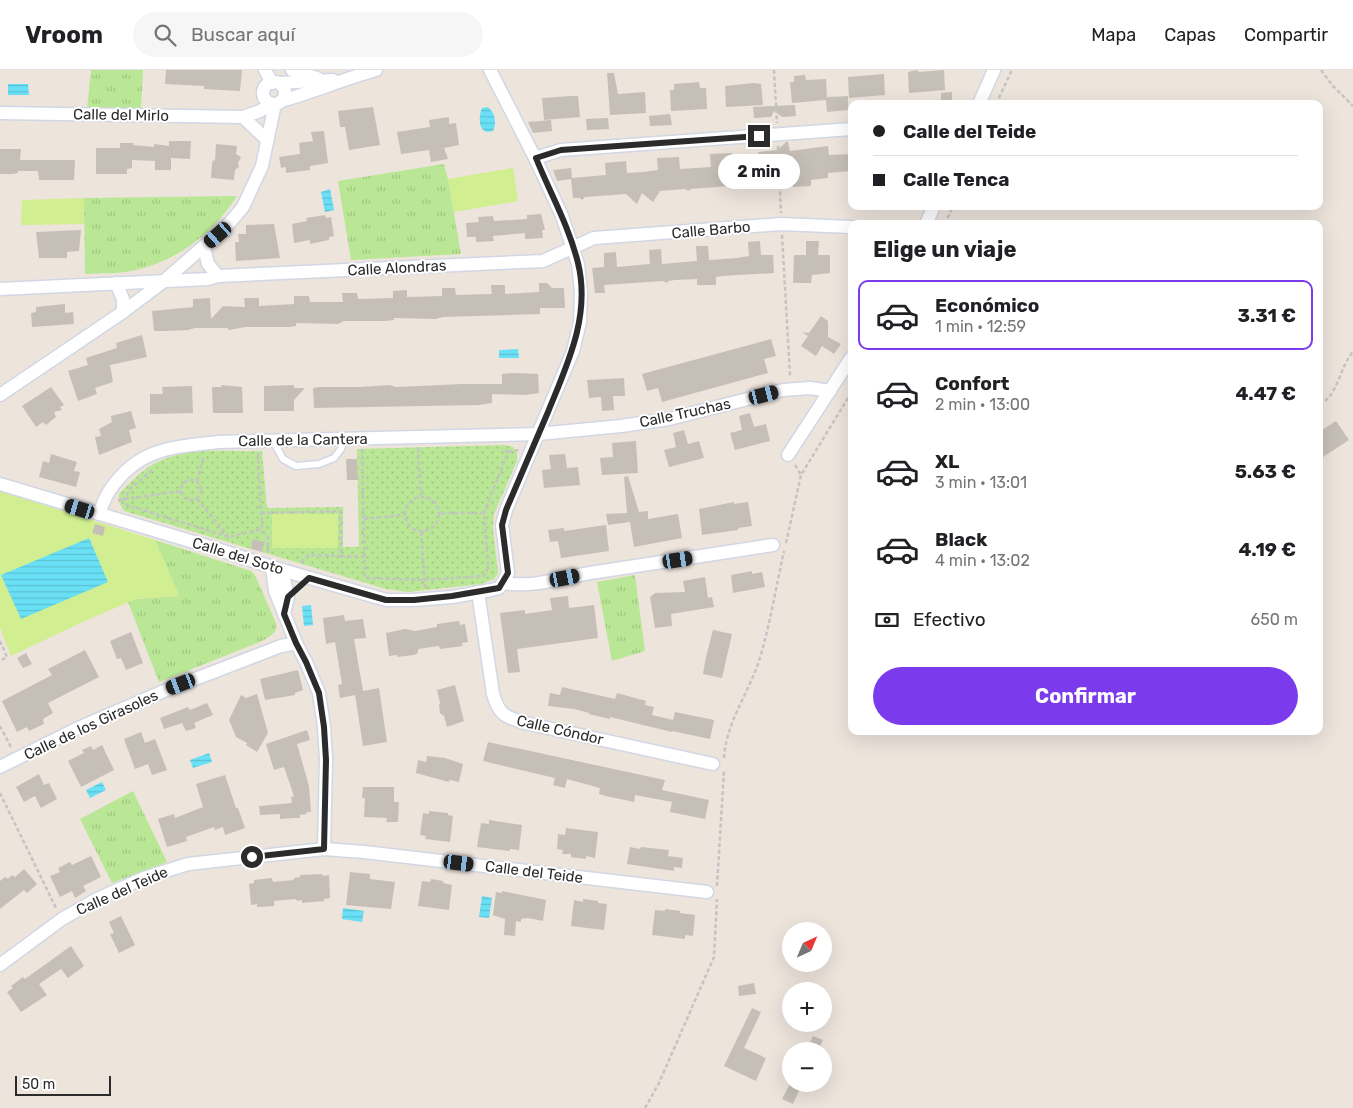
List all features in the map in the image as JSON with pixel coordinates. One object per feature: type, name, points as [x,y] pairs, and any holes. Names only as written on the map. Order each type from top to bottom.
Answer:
[{"type":"street","points":[[0,395],[123,312],[164,281],[227,226],[243,207],[262,166],[276,103],[285,95],[284,88],[275,83],[266,70]]},
{"type":"street","points":[[292,70],[327,81]]},
{"type":"street","points":[[276,103],[264,98],[263,92],[266,86],[275,83],[343,80],[376,70]]},
{"type":"street","points":[[490,70],[536,158],[562,216],[578,264],[581,292],[580,322],[573,350],[506,510],[502,525],[508,573],[503,583]]},
{"type":"street","points":[[981,100],[994,70]]},
{"type":"street","name":"Calle del Mirlo","points":[[0,113],[242,117],[343,80]]},
{"type":"street","points":[[242,117],[267,140]]},
{"type":"street","points":[[536,158],[561,150],[848,129]]},
{"type":"street","name":"Calle Barbo","points":[[573,246],[594,238],[782,224],[848,227]]},
{"type":"street","name":"Calle Alondras","points":[[0,289],[208,279],[218,276],[542,262],[573,246]]},
{"type":"street","points":[[204,247],[208,264],[218,276]]},
{"type":"street","points":[[116,283],[123,299],[123,312]]},
{"type":"street","points":[[788,455],[848,363]]},
{"type":"street","name":"Calle Truchas","points":[[538,434],[669,419],[783,390],[810,388],[830,391]]},
{"type":"street","name":"Calle de la Cantera","points":[[99,514],[112,488],[126,471],[147,455],[172,447],[218,442],[538,434]]},
{"type":"street","name":"Calle del Soto","points":[[0,484],[386,600],[414,600],[478,592],[499,588],[503,583],[518,586],[530,585],[583,574],[773,545]]},
{"type":"street","points":[[274,565],[288,597]]},
{"type":"street","points":[[274,565],[275,591],[319,693],[326,760],[324,849]]},
{"type":"street","points":[[284,614],[288,597],[309,578]]},
{"type":"street","name":"Calle Cóndor","points":[[478,592],[492,694],[502,714],[525,723],[720,765]]},
{"type":"street","name":"Calle de los Girasoles","points":[[0,767],[76,729],[164,691],[281,646],[296,643]]},
{"type":"street","name":"Calle del Teide","points":[[0,966],[62,919],[97,899],[144,878],[188,864],[324,849],[383,854],[714,893]]},
{"type":"lane","points":[[273,441],[282,459],[296,466],[319,464],[334,458],[341,449],[344,439]]},
{"type":"path","points":[[774,70],[777,124]]},
{"type":"path","points":[[998,100],[1012,70]]},
{"type":"path","points":[[1321,70],[1333,86],[1353,106]]},
{"type":"path","points":[[778,142],[781,215]]},
{"type":"path","points":[[782,233],[790,376]]},
{"type":"path","points":[[1326,401],[1331,396],[1347,359],[1353,352]]},
{"type":"path","points":[[645,1108],[658,1084],[714,957],[714,893],[720,765],[728,731],[758,662],[766,635],[801,475],[848,398]]},
{"type":"path","points":[[418,444],[421,496]]},
{"type":"path","points":[[362,445],[365,578],[425,580],[484,576],[488,568],[484,513],[508,452]]},
{"type":"path","points":[[258,447],[262,529],[268,538],[274,565]]},
{"type":"path","points":[[494,449],[504,449],[508,452],[519,450]]},
{"type":"path","points":[[409,451],[419,450]]},
{"type":"path","points":[[197,454],[204,454],[197,481]]},
{"type":"path","points":[[124,499],[140,478],[159,466]]},
{"type":"path","points":[[193,479],[197,481],[201,485],[202,490],[200,496],[192,501],[186,500],[182,496],[181,491],[184,482],[193,479]]},
{"type":"path","points":[[116,500],[181,491]]},
{"type":"path","points":[[421,496],[431,499],[437,504],[441,512],[436,526],[429,531],[422,532],[410,526],[404,515],[406,507],[410,502],[421,496]]},
{"type":"path","points":[[124,499],[127,505],[229,537],[262,529]]},
{"type":"path","points":[[197,499],[229,537]]},
{"type":"path","points":[[261,513],[340,511],[341,556]]},
{"type":"path","points":[[441,512],[484,513]]},
{"type":"path","points":[[364,519],[404,515]]},
{"type":"path","points":[[422,532],[425,580]]},
{"type":"path","points":[[225,544],[229,537]]},
{"type":"path","points":[[297,567],[309,555],[364,557]]},
{"type":"path","points":[[0,641],[8,657],[0,661]]},
{"type":"path","points":[[0,651],[4,649]]},
{"type":"path","points":[[0,726],[13,750]]},
{"type":"path","points":[[0,793],[59,914]]},
{"type":"green space","points":[[91,70],[143,70],[141,109],[87,109]]},
{"type":"green space","points":[[444,164],[461,254],[351,260],[338,181]]},
{"type":"green space","points":[[513,168],[518,201],[454,212],[448,179]]},
{"type":"green space","points":[[237,196],[206,233],[181,252],[136,270],[117,273],[85,274],[84,198]]},
{"type":"green space","points":[[84,198],[84,224],[21,225],[22,200]]},
{"type":"green space","points":[[506,445],[513,447],[517,453],[517,461],[494,514],[493,528],[498,573],[494,579],[481,584],[408,592],[386,589],[262,552],[264,542],[253,539],[251,549],[124,511],[119,502],[119,494],[133,480],[144,470],[162,460],[186,453],[262,451],[267,508],[343,507],[343,547],[359,547],[357,449]]},
{"type":"green space","points":[[0,491],[155,540],[179,596],[136,599],[11,656],[0,628]]},
{"type":"green space","points":[[272,514],[338,514],[338,548],[272,548]]},
{"type":"green space","points":[[155,540],[251,571],[255,575],[275,621],[275,631],[262,641],[159,682],[128,602],[136,599],[179,596]]},
{"type":"green space","points":[[635,575],[645,651],[612,661],[597,582]]},
{"type":"green space","points":[[133,791],[167,862],[112,883],[80,819]]},
{"type":"water","points":[[8,84],[28,84],[29,95],[8,95]]},
{"type":"water","points":[[488,107],[495,121],[493,131],[488,132],[484,131],[480,125],[480,116],[482,108]]},
{"type":"water","points":[[330,189],[334,210],[325,212],[321,192]]},
{"type":"water","points":[[518,349],[519,358],[499,358],[499,350]]},
{"type":"water","points":[[89,538],[108,582],[21,619],[1,575]]},
{"type":"water","points":[[311,605],[313,625],[304,626],[302,606]]},
{"type":"water","points":[[209,753],[212,762],[193,768],[190,760]]},
{"type":"water","points":[[102,782],[106,790],[90,798],[86,790]]},
{"type":"water","points":[[482,896],[492,898],[489,918],[479,917]]},
{"type":"water","points":[[343,908],[364,911],[362,922],[342,919]]},
{"type":"building","points":[[166,70],[242,70],[240,91],[204,89],[204,86],[165,84]]},
{"type":"building","points":[[917,70],[919,72],[944,70],[945,90],[909,93],[908,72]]},
{"type":"building","points":[[607,73],[614,73],[618,94],[645,92],[646,113],[610,115]]},
{"type":"building","points":[[884,74],[885,95],[849,98],[848,77]]},
{"type":"building","points":[[805,75],[806,80],[826,79],[827,97],[848,96],[848,110],[827,112],[826,100],[792,103],[790,82],[794,82],[794,76]]},
{"type":"building","points":[[699,82],[700,88],[706,88],[707,109],[671,111],[670,90],[674,90],[674,84]]},
{"type":"building","points":[[761,84],[763,105],[726,107],[725,86]]},
{"type":"building","points":[[952,92],[952,100],[941,100],[941,93]]},
{"type":"building","points":[[578,96],[580,117],[544,120],[542,98]]},
{"type":"building","points":[[795,105],[796,116],[782,117],[774,111],[771,117],[754,118],[753,107]]},
{"type":"building","points":[[373,107],[380,145],[349,150],[345,127],[340,127],[338,111]]},
{"type":"building","points":[[670,114],[672,125],[650,126],[649,116]]},
{"type":"building","points":[[449,117],[449,124],[456,123],[459,145],[444,148],[448,159],[431,162],[429,150],[401,154],[397,132],[430,127],[429,120]]},
{"type":"building","points":[[608,118],[609,129],[587,130],[586,119]]},
{"type":"building","points":[[551,120],[552,131],[533,133],[528,122]]},
{"type":"building","points":[[324,131],[328,163],[310,166],[310,170],[286,173],[286,167],[281,168],[279,157],[300,154],[299,143],[313,141],[311,132]]},
{"type":"building","points":[[169,141],[191,141],[190,159],[171,158],[171,170],[155,170],[155,161],[132,160],[132,168],[127,169],[127,174],[96,174],[96,148],[120,148],[120,143],[133,143],[133,145],[154,147],[154,144],[169,146]]},
{"type":"building","points":[[786,142],[788,142],[790,151],[828,146],[829,155],[848,154],[848,171],[828,173],[828,178],[811,180],[811,186],[793,187],[791,162],[766,163],[768,183],[691,189],[688,191],[685,189],[660,191],[653,202],[642,193],[637,204],[626,194],[585,197],[582,200],[580,198],[573,198],[571,179],[557,181],[553,170],[571,168],[572,178],[606,175],[605,163],[626,161],[627,173],[643,172],[658,170],[657,158],[679,157],[680,169],[711,167],[710,154],[732,153],[733,165],[759,163],[758,152],[778,150]]},
{"type":"building","points":[[216,144],[237,146],[236,154],[241,157],[238,163],[239,167],[235,170],[234,180],[211,178]]},
{"type":"building","points":[[0,149],[21,149],[20,160],[75,160],[74,180],[39,180],[38,171],[18,171],[18,173],[12,174],[0,174]]},
{"type":"building","points":[[541,214],[545,230],[542,230],[543,238],[525,239],[525,233],[493,236],[494,241],[476,242],[476,237],[467,237],[466,223],[479,222],[478,217],[493,216],[494,221],[527,219],[527,215]]},
{"type":"building","points":[[325,215],[326,218],[331,217],[334,236],[329,237],[329,240],[310,244],[310,240],[294,243],[292,224],[307,221],[306,218]]},
{"type":"building","points":[[274,224],[280,258],[236,261],[235,242],[239,242],[238,234],[246,234],[246,225]]},
{"type":"building","points":[[81,230],[79,251],[67,252],[67,258],[39,258],[36,232]]},
{"type":"building","points":[[760,241],[761,255],[773,255],[774,273],[716,277],[716,285],[697,285],[697,279],[675,280],[668,281],[668,283],[663,281],[604,285],[605,293],[595,293],[592,268],[604,267],[604,253],[616,252],[617,267],[650,264],[649,250],[661,249],[662,264],[697,261],[696,246],[708,246],[709,260],[749,256],[748,242]]},
{"type":"building","points":[[806,241],[819,241],[818,255],[830,255],[830,273],[812,275],[811,283],[793,283],[794,255],[806,255]]},
{"type":"building","points":[[539,283],[547,283],[552,288],[564,288],[565,308],[540,308],[540,314],[443,317],[435,319],[394,318],[394,320],[385,321],[344,321],[338,324],[296,323],[296,326],[289,327],[246,327],[228,330],[228,328],[195,328],[166,331],[154,331],[152,311],[193,307],[193,299],[210,298],[211,319],[223,306],[245,307],[244,298],[259,298],[259,306],[294,304],[294,296],[309,296],[310,302],[343,302],[342,293],[357,293],[358,299],[393,298],[393,291],[407,290],[407,297],[442,296],[442,288],[455,288],[456,295],[492,294],[491,285],[505,285],[505,294],[539,292]]},
{"type":"building","points":[[65,304],[65,313],[73,312],[74,324],[32,327],[31,313],[36,312],[36,307]]},
{"type":"building","points":[[821,316],[828,321],[828,337],[841,344],[834,354],[822,346],[816,356],[801,346],[808,336],[802,332],[809,333]]},
{"type":"building","points":[[142,335],[147,357],[110,365],[113,382],[95,388],[97,394],[78,401],[68,371],[88,365],[86,358],[117,348],[116,343]]},
{"type":"building","points":[[771,339],[776,356],[764,359],[768,373],[662,402],[658,388],[647,391],[642,374]]},
{"type":"building","points":[[502,374],[538,374],[539,393],[525,395],[492,394],[492,403],[479,405],[314,408],[313,388],[502,384]]},
{"type":"building","points":[[624,378],[625,396],[613,396],[614,410],[602,411],[601,397],[589,398],[587,380]]},
{"type":"building","points":[[221,385],[242,387],[243,413],[213,413],[212,387],[222,387]]},
{"type":"building","points":[[294,385],[294,388],[305,388],[294,400],[294,411],[264,411],[264,386]]},
{"type":"building","points":[[192,386],[193,413],[150,414],[150,394],[163,394],[162,387]]},
{"type":"building","points":[[51,387],[64,405],[60,407],[62,410],[54,412],[56,417],[46,425],[43,422],[36,427],[22,406]]},
{"type":"building","points":[[131,411],[136,428],[129,430],[132,442],[99,455],[95,437],[101,436],[99,429],[112,422],[111,416]]},
{"type":"building","points":[[750,413],[754,427],[766,424],[770,441],[735,450],[730,433],[742,430],[739,416]]},
{"type":"building","points":[[1336,421],[1349,440],[1323,457],[1323,429]]},
{"type":"building","points":[[684,430],[688,444],[699,441],[704,458],[669,467],[664,450],[676,447],[673,433]]},
{"type":"building","points":[[636,441],[638,473],[602,475],[600,458],[613,457],[612,443]]},
{"type":"building","points":[[51,454],[77,462],[74,471],[80,472],[76,487],[39,477],[43,461],[49,463]]},
{"type":"building","points":[[565,454],[567,468],[578,467],[580,485],[544,488],[542,470],[551,469],[549,455]]},
{"type":"building","points":[[346,459],[357,459],[358,480],[347,480]]},
{"type":"building","points":[[628,476],[639,512],[648,511],[648,519],[678,514],[682,538],[634,547],[630,522],[608,525],[606,514],[627,513],[624,477]]},
{"type":"building","points":[[734,502],[734,504],[748,502],[752,526],[702,535],[699,509]]},
{"type":"building","points":[[95,524],[105,527],[103,536],[92,533]]},
{"type":"building","points":[[606,525],[609,551],[561,558],[558,541],[550,542],[548,530],[564,528],[564,531]]},
{"type":"building","points":[[253,539],[265,542],[262,552],[251,549]]},
{"type":"building","points":[[752,571],[752,574],[762,572],[765,587],[733,593],[731,575]]},
{"type":"building","points":[[705,577],[708,598],[712,597],[714,607],[671,614],[672,626],[655,628],[650,597],[655,593],[685,592],[683,581]]},
{"type":"building","points":[[568,596],[569,608],[594,605],[598,638],[517,649],[520,672],[508,673],[500,613],[525,610],[525,614],[552,610],[550,598]]},
{"type":"building","points":[[344,615],[345,621],[363,619],[366,638],[354,639],[363,691],[379,688],[387,742],[363,746],[355,695],[340,698],[338,685],[342,684],[335,642],[326,644],[323,618]]},
{"type":"building","points":[[459,621],[460,625],[465,624],[468,642],[462,643],[463,646],[440,649],[439,646],[418,649],[418,653],[414,655],[389,656],[386,633],[405,629],[415,631],[437,627],[437,624]]},
{"type":"building","points":[[713,630],[732,634],[722,678],[703,674]]},
{"type":"building","points":[[131,632],[143,663],[126,670],[121,658],[117,659],[110,641]]},
{"type":"building","points":[[85,650],[99,677],[48,703],[53,713],[43,719],[44,724],[29,731],[27,727],[17,732],[2,701],[52,675],[48,669]]},
{"type":"building","points":[[26,653],[32,664],[23,668],[17,658]]},
{"type":"building","points":[[298,670],[303,690],[295,693],[295,695],[265,700],[260,679]]},
{"type":"building","points":[[455,685],[464,721],[447,727],[444,716],[440,713],[437,690]]},
{"type":"building","points":[[562,687],[615,699],[617,693],[646,701],[645,705],[654,707],[652,715],[673,720],[675,712],[714,720],[710,739],[610,717],[610,719],[574,709],[548,706],[550,693],[560,695]]},
{"type":"building","points":[[257,694],[268,733],[257,752],[246,745],[247,743],[236,737],[229,720],[241,695],[246,698]]},
{"type":"building","points":[[207,703],[213,715],[194,723],[196,728],[186,731],[182,723],[164,729],[160,718],[188,707],[190,710]]},
{"type":"building","points":[[307,730],[310,740],[297,744],[309,786],[311,812],[300,815],[300,818],[280,819],[280,814],[260,815],[259,806],[292,803],[291,797],[294,796],[284,767],[274,770],[266,744]]},
{"type":"building","points":[[141,732],[145,743],[155,739],[167,770],[152,775],[148,764],[135,769],[124,739]]},
{"type":"building","points":[[488,742],[665,780],[662,790],[709,800],[705,819],[670,812],[672,802],[635,795],[634,802],[606,796],[599,794],[600,788],[567,779],[565,788],[553,785],[555,778],[483,761]]},
{"type":"building","points":[[102,745],[114,770],[81,787],[68,761],[84,753],[82,750],[91,746],[93,750]]},
{"type":"building","points":[[427,756],[445,758],[463,764],[459,782],[449,780],[449,782],[416,773],[418,760],[426,762]]},
{"type":"building","points":[[39,774],[44,785],[49,783],[57,799],[41,808],[35,796],[24,802],[16,787]]},
{"type":"building","points":[[225,775],[245,828],[225,835],[223,827],[215,830],[214,827],[186,837],[187,841],[167,847],[158,819],[174,814],[175,818],[203,807],[196,784]]},
{"type":"building","points":[[363,787],[394,787],[394,802],[399,802],[398,822],[386,822],[387,818],[364,817],[365,798],[362,798]]},
{"type":"building","points":[[429,811],[448,813],[448,815],[453,816],[450,842],[425,839],[426,836],[420,835],[423,813],[429,814]]},
{"type":"building","points":[[489,820],[522,825],[519,850],[510,849],[510,851],[477,847],[481,823],[489,824]]},
{"type":"building","points":[[566,828],[598,832],[595,858],[586,856],[586,859],[571,857],[571,854],[562,854],[563,850],[557,849],[558,834],[565,835]]},
{"type":"building","points":[[630,847],[669,850],[668,856],[683,858],[682,868],[674,867],[674,871],[627,864]]},
{"type":"building","points":[[91,856],[101,877],[83,886],[86,891],[75,898],[72,891],[60,897],[50,876],[60,872],[58,868],[70,862],[72,865]]},
{"type":"building","points":[[24,869],[37,884],[27,893],[24,890],[0,909],[0,881],[5,877],[8,879],[12,875],[15,877]]},
{"type":"building","points":[[350,872],[370,874],[370,879],[395,882],[391,909],[346,905]]},
{"type":"building","points":[[322,874],[323,876],[329,875],[330,898],[324,899],[324,901],[302,903],[302,900],[297,901],[296,899],[274,901],[274,906],[257,907],[257,904],[251,905],[249,884],[254,883],[254,880],[272,878],[273,882],[294,880],[294,878],[300,877],[300,875]]},
{"type":"building","points":[[431,879],[452,885],[449,910],[418,906],[422,881],[430,882]]},
{"type":"building","points":[[502,891],[546,900],[543,921],[528,918],[521,919],[521,922],[516,921],[515,936],[504,935],[505,919],[493,915],[496,892],[502,893]]},
{"type":"building","points":[[583,899],[607,904],[604,930],[571,926],[574,900],[583,902]]},
{"type":"building","points":[[665,909],[695,915],[693,936],[685,935],[685,939],[652,935],[655,910],[665,911]]},
{"type":"building","points":[[121,916],[135,945],[119,953],[110,934],[114,933],[109,922]]},
{"type":"building","points":[[71,946],[84,966],[68,978],[61,969],[39,984],[47,995],[21,1012],[7,992],[13,988],[11,986],[23,977],[25,979]]},
{"type":"building","points":[[754,983],[756,994],[739,996],[738,986]]},
{"type":"building","points":[[752,1008],[761,1012],[744,1048],[766,1058],[756,1081],[724,1066]]},
{"type":"building","points":[[813,1036],[823,1040],[822,1042],[810,1042]]},
{"type":"building","points":[[786,1092],[798,1092],[793,1104],[782,1099]]},
{"type":"route","points":[[252,857],[324,849],[326,760],[324,727],[319,693],[284,614],[288,597],[309,578],[386,600],[414,600],[452,596],[499,588],[508,573],[502,525],[506,510],[573,350],[580,322],[581,292],[578,264],[562,216],[536,158],[561,150],[759,136]]}]
